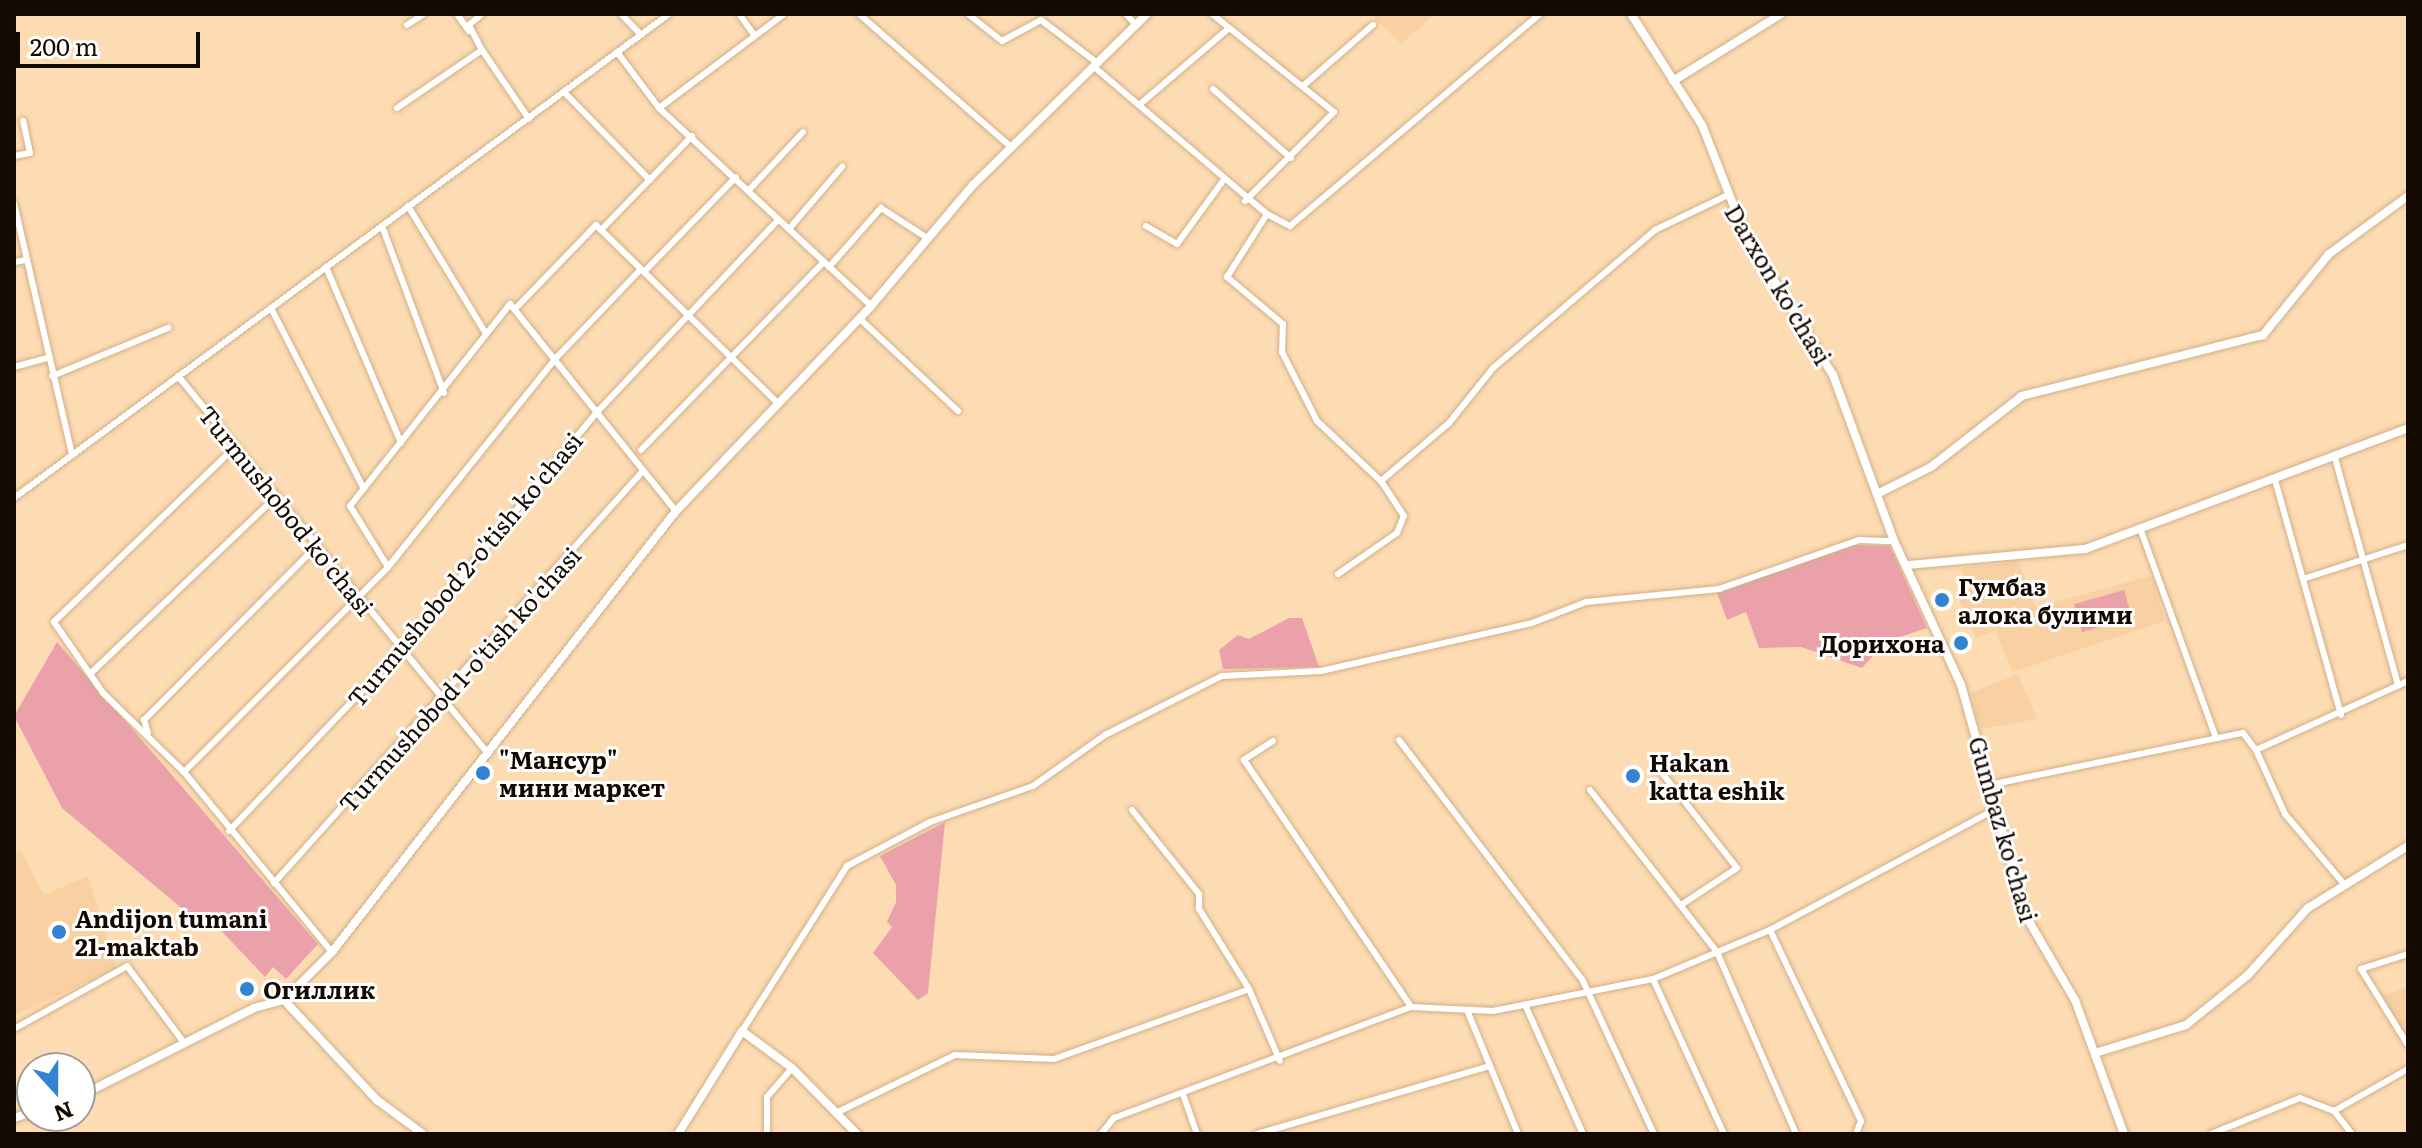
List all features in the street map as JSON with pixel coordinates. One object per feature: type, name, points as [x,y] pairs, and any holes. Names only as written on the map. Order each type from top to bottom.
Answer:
[{"type":"street","points":[[407,25],[424,14]]},
{"type":"street","points":[[457,14],[529,119]]},
{"type":"street","points":[[469,31],[482,14]]},
{"type":"street","points":[[621,14],[641,35]]},
{"type":"street","points":[[14,498],[669,14]]},
{"type":"street","points":[[739,14],[754,35]]},
{"type":"street","points":[[659,108],[784,14]]},
{"type":"street","points":[[859,14],[1011,147]]},
{"type":"street","points":[[968,14],[1002,41],[1041,20],[1095,64],[1245,201],[1290,226],[1540,14]]},
{"type":"street","points":[[1126,14],[1136,25]]},
{"type":"street","points":[[96,1088],[284,1000],[332,952],[676,511],[871,306],[927,238],[1011,147],[1147,14]]},
{"type":"street","points":[[1212,14],[1334,112],[1245,201]]},
{"type":"street","name":"Darxon ko'chasi","points":[[1631,14],[1702,125],[1726,196],[1816,339],[1879,493],[1894,541],[1908,565]]},
{"type":"street","points":[[1673,81],[1781,14]]},
{"type":"street","points":[[1303,86],[1373,25]]},
{"type":"street","points":[[1139,105],[1229,28]]},
{"type":"street","points":[[397,108],[482,50]]},
{"type":"street","points":[[617,52],[659,108],[871,306]]},
{"type":"street","points":[[1213,89],[1291,158]]},
{"type":"street","points":[[564,92],[650,180]]},
{"type":"street","points":[[14,156],[30,153],[23,121]]},
{"type":"street","points":[[749,190],[803,132]]},
{"type":"street","points":[[601,230],[692,136]]},
{"type":"street","points":[[789,229],[842,167]]},
{"type":"street","points":[[184,772],[388,567],[557,357],[736,177]]},
{"type":"street","points":[[1146,226],[1176,244],[1223,181]]},
{"type":"street","points":[[1381,481],[1449,423],[1493,368],[1569,310],[1618,260],[1655,230],[1726,196]]},
{"type":"street","points":[[1879,493],[1931,467],[2022,396],[2263,335],[2329,254],[2408,196]]},
{"type":"street","points":[[14,203],[72,455]]},
{"type":"street","points":[[408,206],[486,334]]},
{"type":"street","points":[[641,450],[881,208],[927,238]]},
{"type":"street","points":[[1267,214],[1227,277],[1283,324],[1282,352],[1317,421],[1381,481],[1403,524],[1338,574]]},
{"type":"street","name":"Turmushobod 2-o'tish ko'chasi","points":[[229,831],[400,651],[599,410],[779,219]]},
{"type":"street","points":[[515,309],[596,225],[779,404]]},
{"type":"street","points":[[382,226],[444,393]]},
{"type":"street","points":[[14,262],[26,260]]},
{"type":"street","points":[[326,267],[401,443]]},
{"type":"street","points":[[388,567],[350,511],[510,304],[599,410],[641,473],[676,511]]},
{"type":"street","points":[[271,308],[364,489]]},
{"type":"street","points":[[859,318],[958,411]]},
{"type":"street","points":[[52,376],[168,328]]},
{"type":"street","points":[[14,367],[48,358]]},
{"type":"street","name":"Turmushobod ko'chasi","points":[[178,376],[360,596],[400,651],[489,754]]},
{"type":"street","points":[[1908,565],[2085,549],[2335,458],[2408,428]]},
{"type":"street","points":[[148,733],[133,728],[54,622],[236,446]]},
{"type":"street","points":[[2335,458],[2367,558],[2398,685]]},
{"type":"street","name":"Turmushobod 1-o'tish ko'chasi","points":[[274,883],[443,702],[641,473]]},
{"type":"street","points":[[2275,480],[2306,578],[2341,715]]},
{"type":"street","points":[[91,673],[277,496]]},
{"type":"street","points":[[2140,528],[2216,738]]},
{"type":"street","points":[[678,1134],[742,1031],[783,956],[860,857],[1033,786],[1105,735],[1222,676],[1321,671],[1532,623],[1586,602],[1719,589],[1859,540],[1894,541]]},
{"type":"street","points":[[2306,578],[2408,545]]},
{"type":"street","points":[[317,546],[144,720],[148,733],[184,772],[229,831],[332,952]]},
{"type":"street","name":"Gumbaz ko'chasi","points":[[1908,565],[1957,675],[2027,918],[2075,1000],[2124,1134]]},
{"type":"street","points":[[2256,750],[2341,715],[2408,681]]},
{"type":"street","points":[[1989,785],[2243,733],[2256,750],[2285,814],[2344,884]]},
{"type":"street","points":[[1399,740],[1590,997],[1654,1134]]},
{"type":"street","points":[[1273,741],[1244,760],[1411,1007]]},
{"type":"street","points":[[1658,768],[1737,868],[1681,905]]},
{"type":"street","points":[[1590,790],[1717,952],[1796,1134]]},
{"type":"street","points":[[1132,810],[1199,894],[1199,909],[1249,989],[1280,1061]]},
{"type":"street","points":[[1101,1134],[1114,1118],[1280,1061],[1411,1007],[1467,1010],[1526,1007],[1590,997],[1653,979],[1770,930],[1994,810]]},
{"type":"street","points":[[2095,1053],[2186,1025],[2248,975],[2308,908],[2408,846]]},
{"type":"street","points":[[1770,930],[1861,1121],[1856,1134]]},
{"type":"street","points":[[2408,954],[2361,969],[2408,1045]]},
{"type":"street","points":[[14,1029],[127,966],[185,1044]]},
{"type":"street","points":[[1653,979],[1724,1134]]},
{"type":"street","points":[[838,1112],[955,1055],[1054,1059],[1249,989]]},
{"type":"street","points":[[284,1000],[377,1100],[423,1134]]},
{"type":"street","points":[[1526,1007],[1583,1134]]},
{"type":"street","points":[[1467,1010],[1518,1134]]},
{"type":"street","points":[[742,1031],[792,1068],[857,1134]]},
{"type":"street","points":[[1257,1134],[1490,1066]]},
{"type":"street","points":[[767,1134],[767,1097],[792,1068]]},
{"type":"street","points":[[2334,1111],[2408,1069]]},
{"type":"street","points":[[1183,1094],[1197,1134]]},
{"type":"street","points":[[2211,1134],[2300,1098],[2334,1111],[2352,1134]]},
{"type":"shaded area","points":[[1371,14],[1435,14],[1401,44]]},
{"type":"shaded area","points":[[1853,545],[1890,546],[1927,628],[1885,642],[1862,668],[1801,647],[1759,648],[1746,612],[1727,620],[1717,593]]},
{"type":"shaded area","points":[[2019,562],[2036,607],[2151,576],[2165,621],[2013,672],[1995,630],[1976,638],[1960,601],[1972,596],[1961,568]]},
{"type":"shaded area","points":[[2124,590],[2132,618],[2082,632],[2074,604]]},
{"type":"shaded area","points":[[1289,618],[1302,618],[1319,667],[1223,669],[1219,650],[1238,635],[1249,639]]},
{"type":"shaded area","points":[[57,642],[318,944],[286,979],[273,967],[265,977],[211,920],[204,927],[62,808],[14,716]]},
{"type":"shaded area","points":[[2018,674],[2037,719],[1980,729],[1971,693]]},
{"type":"shaded area","points":[[945,822],[928,993],[918,1000],[873,953],[892,927],[887,922],[896,902],[896,885],[880,856]]},
{"type":"shaded area","name":"Andijon tumani 21-maktab","points":[[21,851],[44,895],[88,876],[116,968],[14,1016],[14,853]]},
{"type":"shaded area","points":[[2408,987],[2408,1041],[2380,997]]},
{"type":"place","name":"Гумбаз алока булими","points":[[1942,600]]},
{"type":"place","name":"Дорихона","points":[[1961,643]]},
{"type":"place","name":"\"Мансур\" мини маркет","points":[[483,773]]},
{"type":"place","name":"Hakan katta eshik","points":[[1633,776]]},
{"type":"place","name":"Andijon tumani 21-maktab","points":[[59,932]]},
{"type":"place","name":"Огиллик","points":[[247,989]]}]
